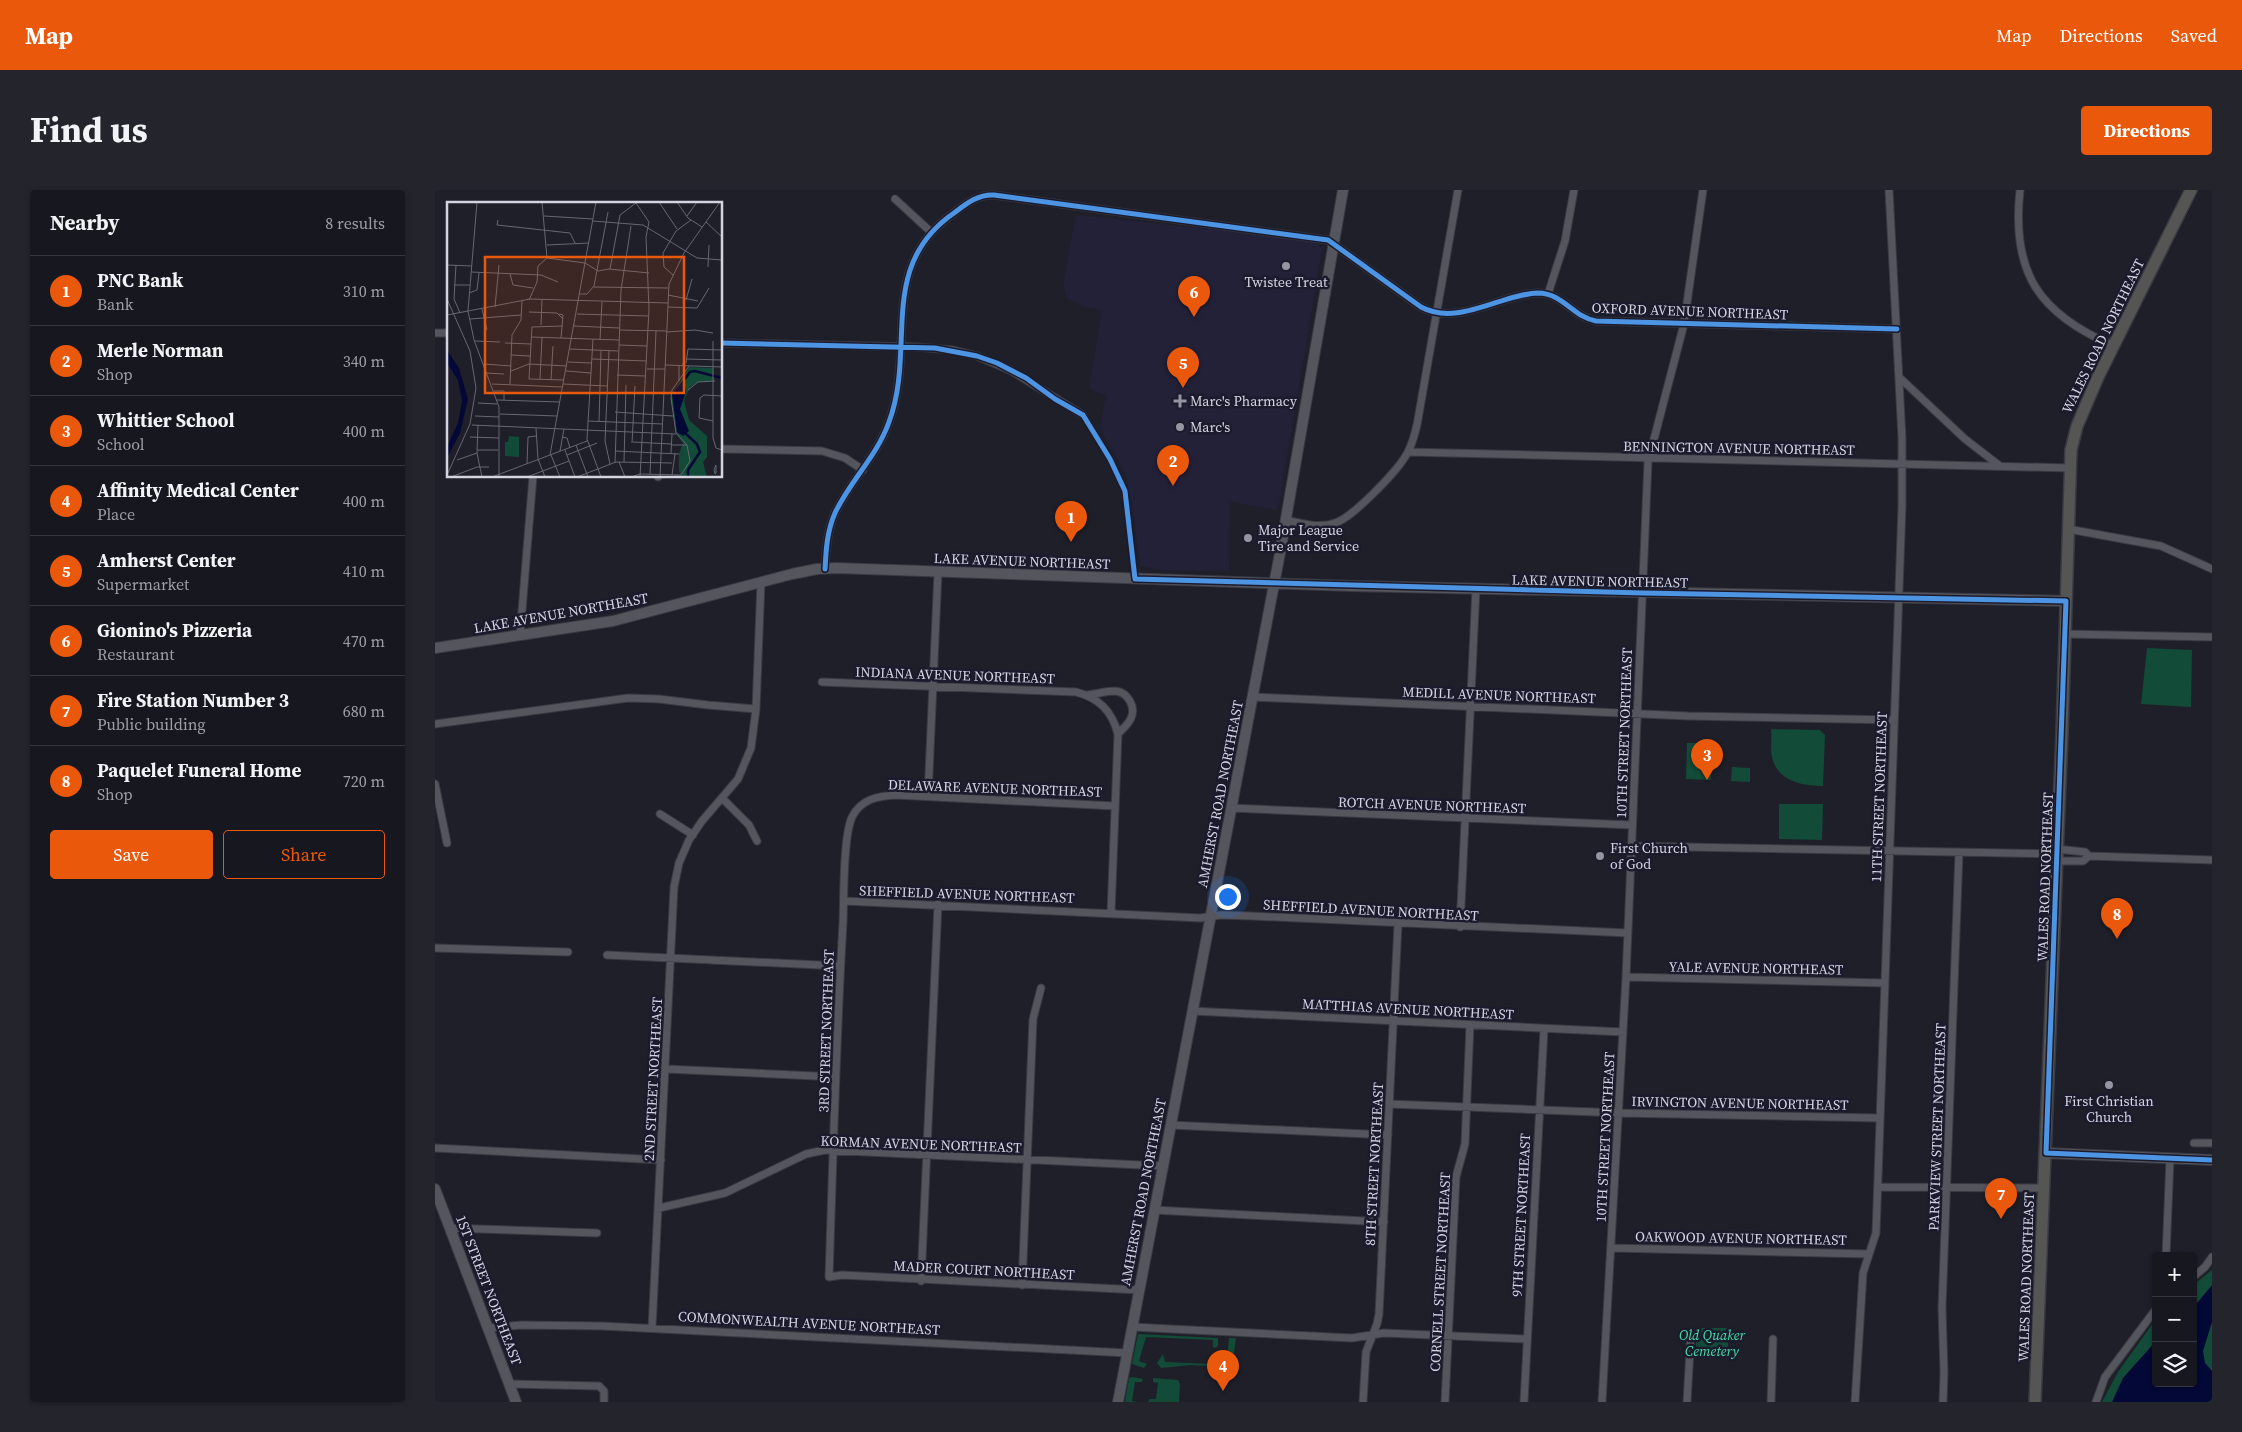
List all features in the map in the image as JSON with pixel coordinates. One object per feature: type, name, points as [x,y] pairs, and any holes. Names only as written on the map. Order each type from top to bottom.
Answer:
[{"type":"main road","name":"WALES ROAD NORTHEAST","points":[[2035,1402],[2046,1153],[2071,450],[2077,426],[2191,190]]},
{"type":"street","name":"AMHERST ROAD NORTHEAST","points":[[1118,1402],[1274,584],[1343,190]]},
{"type":"street","points":[[1285,520],[1309,525],[1337,523],[1361,505],[1399,467],[1408,452],[1417,425],[1458,190]]},
{"type":"street","points":[[825,569],[826,551],[832,522],[843,498],[884,435],[892,414],[899,380],[903,301],[909,267],[918,249],[931,232],[946,218],[983,193],[1319,237],[1334,242],[1421,307],[1438,313],[1456,312],[1533,294],[1548,294],[1565,241],[1574,190]]},
{"type":"street","name":"10TH STREET NORTHEAST","points":[[1602,1402],[1626,977],[1648,459],[1684,324],[1703,190]]},
{"type":"street","name":"11TH STREET NORTHEAST","points":[[1855,1402],[1861,1285],[1876,1233],[1903,464],[1889,190]]},
{"type":"street","points":[[2020,190],[2018,211],[2019,235],[2026,267],[2033,283],[2056,313],[2075,327],[2114,346]]},
{"type":"street","points":[[895,199],[931,232]]},
{"type":"street","name":"OXFORD AVENUE NORTHEAST","points":[[1548,294],[1560,298],[1582,317],[1589,320],[1897,329]]},
{"type":"street","points":[[723,343],[902,346],[953,350],[997,363],[1026,378],[1055,399],[1083,415]]},
{"type":"street","points":[[1899,378],[1965,438],[2000,466]]},
{"type":"street","points":[[723,449],[822,451],[845,458],[863,470]]},
{"type":"street","name":"BENNINGTON AVENUE NORTHEAST","points":[[1408,452],[2070,468]]},
{"type":"street","points":[[520,636],[533,478]]},
{"type":"street","points":[[2068,529],[2161,546],[2212,569]]},
{"type":"street","name":"LAKE AVENUE NORTHEAST","points":[[435,648],[520,636],[636,616],[817,569],[1274,584],[2066,601]]},
{"type":"street","points":[[928,796],[938,572]]},
{"type":"street","name":"2ND STREET NORTHEAST","points":[[653,1328],[676,875],[693,834],[737,779],[749,757],[754,738],[756,709],[761,582]]},
{"type":"street","points":[[1460,927],[1476,588]]},
{"type":"street","points":[[2065,634],[2212,637]]},
{"type":"street","name":"INDIANA AVENUE NORTHEAST","points":[[822,682],[1076,692],[1087,695],[1106,708],[1118,734],[1129,722],[1132,714],[1132,705],[1127,697],[1116,691],[1087,695]]},
{"type":"street","name":"MEDILL AVENUE NORTHEAST","points":[[1252,697],[1637,713],[1894,720]]},
{"type":"street","points":[[435,724],[628,698],[659,698],[708,706],[756,709]]},
{"type":"street","points":[[1111,913],[1118,734]]},
{"type":"street","points":[[435,784],[447,843]]},
{"type":"street","name":"DELAWARE AVENUE NORTHEAST","points":[[847,847],[852,817],[859,807],[868,800],[882,795],[1115,806]]},
{"type":"street","points":[[722,798],[749,825],[757,841]]},
{"type":"street","name":"ROTCH AVENUE NORTHEAST","points":[[1231,808],[1465,820],[1632,825]]},
{"type":"street","points":[[660,814],[693,834]]},
{"type":"street","points":[[1631,846],[2057,855],[2085,852],[2089,856],[2212,860]]},
{"type":"street","name":"3RD STREET NORTHEAST","points":[[829,1277],[847,847]]},
{"type":"street","name":"PARKVIEW STREET NORTHEAST","points":[[1943,1402],[1942,1308],[1959,852]]},
{"type":"street","points":[[2057,855],[2083,861],[2089,856]]},
{"type":"street","name":"SHEFFIELD AVENUE NORTHEAST","points":[[844,901],[1211,917],[1221,915],[1251,916],[1460,927],[1628,933]]},
{"type":"street","points":[[921,1280],[937,904]]},
{"type":"street","name":"8TH STREET NORTHEAST","points":[[1363,1402],[1366,1352],[1379,1314],[1398,924]]},
{"type":"street","points":[[435,948],[569,952]]},
{"type":"street","points":[[607,955],[841,966]]},
{"type":"street","name":"YALE AVENUE NORTHEAST","points":[[1626,977],[1885,982]]},
{"type":"street","points":[[1022,1285],[1033,1019],[1041,988]]},
{"type":"street","name":"MATTHIAS AVENUE NORTHEAST","points":[[1192,1010],[1623,1032]]},
{"type":"street","name":"CORNELL STREET NORTHEAST","points":[[1445,1402],[1456,1178],[1464,1155],[1470,1025]]},
{"type":"street","name":"9TH STREET NORTHEAST","points":[[1524,1402],[1544,1029]]},
{"type":"street","points":[[666,1069],[836,1077]]},
{"type":"street","name":"IRVINGTON AVENUE NORTHEAST","points":[[1389,1104],[1539,1111],[1880,1118]]},
{"type":"street","points":[[1170,1125],[1388,1136]]},
{"type":"street","points":[[2194,1143],[2212,1143]]},
{"type":"street","points":[[435,1148],[661,1160]]},
{"type":"street","name":"KORMAN AVENUE NORTHEAST","points":[[659,1208],[725,1193],[806,1154],[833,1150],[1162,1166]]},
{"type":"street","points":[[2046,1153],[2212,1160]]},
{"type":"street","points":[[2166,1252],[2171,1159]]},
{"type":"street","points":[[1878,1187],[2044,1188]]},
{"type":"street","name":"1ST STREET NORTHEAST","points":[[435,1189],[516,1402]]},
{"type":"street","points":[[1154,1210],[1383,1222]]},
{"type":"street","points":[[450,1228],[597,1233]]},
{"type":"street","name":"OAKWOOD AVENUE NORTHEAST","points":[[1612,1248],[1869,1254]]},
{"type":"street","points":[[2197,1274],[2212,1257]]},
{"type":"street","name":"MADER COURT NORTHEAST","points":[[829,1277],[849,1276],[1139,1290]]},
{"type":"street","points":[[2096,1402],[2105,1377],[2152,1314]]},
{"type":"street","name":"COMMONWEALTH AVENUE NORTHEAST","points":[[489,1328],[570,1325],[653,1328],[1127,1353]]},
{"type":"street","points":[[1132,1327],[1352,1338],[1384,1333],[1527,1339]]},
{"type":"street","points":[[1687,1402],[1691,1333]]},
{"type":"street","points":[[1771,1402],[1773,1339]]},
{"type":"street","points":[[510,1384],[599,1386],[604,1390],[604,1402]]},
{"type":"shaded area","points":[[1076,215],[1258,234],[1317,243],[1322,249],[1279,505],[1277,510],[1230,502],[1229,571],[1162,570],[1140,566],[1126,475],[1100,428],[1106,395],[1089,389],[1102,310],[1083,306],[1067,298],[1063,285]]},
{"type":"shaded area","points":[[2212,1285],[2212,1322],[2203,1351],[2205,1363],[2212,1371],[2212,1402],[2112,1402],[2123,1378],[2152,1345],[2152,1387],[2197,1387],[2197,1303]]},
{"type":"green space","points":[[2147,648],[2192,650],[2191,707],[2141,704]]},
{"type":"green space","points":[[1771,729],[1820,730],[1825,735],[1823,786],[1799,783],[1779,772],[1772,757]]},
{"type":"green space","points":[[1687,743],[1712,743],[1711,780],[1686,779]]},
{"type":"green space","points":[[1732,767],[1750,768],[1750,782],[1731,781]]},
{"type":"green space","points":[[1779,804],[1823,804],[1822,840],[1779,839]]},
{"type":"green space","points":[[2212,1270],[2212,1402],[2102,1402],[2118,1372],[2152,1325],[2152,1387],[2197,1387],[2197,1282]]},
{"type":"green space","name":"Old Quaker Cemetery","points":[[1696,1328],[1728,1328],[1728,1358],[1696,1358]]},
{"type":"green space","points":[[1138,1334],[1218,1338],[1218,1346],[1213,1347],[1213,1340],[1146,1337],[1139,1361],[1147,1364],[1144,1368],[1132,1364]]},
{"type":"green space","points":[[1229,1338],[1236,1338],[1231,1374],[1234,1377],[1228,1375],[1226,1371]]},
{"type":"green space","points":[[1163,1354],[1165,1362],[1211,1364],[1214,1357],[1217,1363],[1214,1366],[1191,1365],[1161,1368],[1157,1363]]},
{"type":"green space","points":[[1129,1378],[1143,1379],[1142,1382],[1135,1382],[1132,1401],[1137,1402],[1125,1402]]},
{"type":"green space","points":[[1153,1378],[1178,1380],[1180,1384],[1179,1402],[1148,1402],[1150,1399],[1156,1399],[1158,1383],[1153,1382]]},
{"type":"cycle path","points":[[825,569],[826,548],[835,513],[878,446],[889,422],[897,394],[903,310],[907,283],[915,258],[930,234],[963,206],[983,196],[994,195],[1328,240],[1421,307],[1435,312],[1465,312],[1509,298],[1538,293],[1554,297],[1581,315],[1596,321],[1897,329]]},
{"type":"cycle path","points":[[723,343],[935,348],[977,356],[997,363],[1026,378],[1055,399],[1083,415],[1110,459],[1125,491],[1135,579],[1643,593],[2066,601],[2046,1153],[2212,1160]]},
{"type":"place","name":"Twistee Treat","points":[[1286,266]]},
{"type":"place","name":"Gionino's Pizzeria","points":[[1194,317]]},
{"type":"place","name":"Amherst Center","points":[[1183,388]]},
{"type":"place","name":"Marc's Pharmacy","points":[[1180,401]]},
{"type":"place","name":"Marc's","points":[[1180,427]]},
{"type":"place","name":"Merle Norman","points":[[1173,486]]},
{"type":"place","name":"Major League Tire and Service","points":[[1248,538]]},
{"type":"place","name":"PNC Bank","points":[[1071,542]]},
{"type":"place","name":"Whittier School","points":[[1707,780]]},
{"type":"place","name":"First Church of God","points":[[1600,856]]},
{"type":"place","name":"Paquelet Funeral Home","points":[[2117,939]]},
{"type":"place","name":"First Christian Church","points":[[2109,1085]]},
{"type":"place","name":"Fire Station Number 3","points":[[2001,1219]]},
{"type":"place","name":"Affinity Medical Center","points":[[1223,1391]]}]
